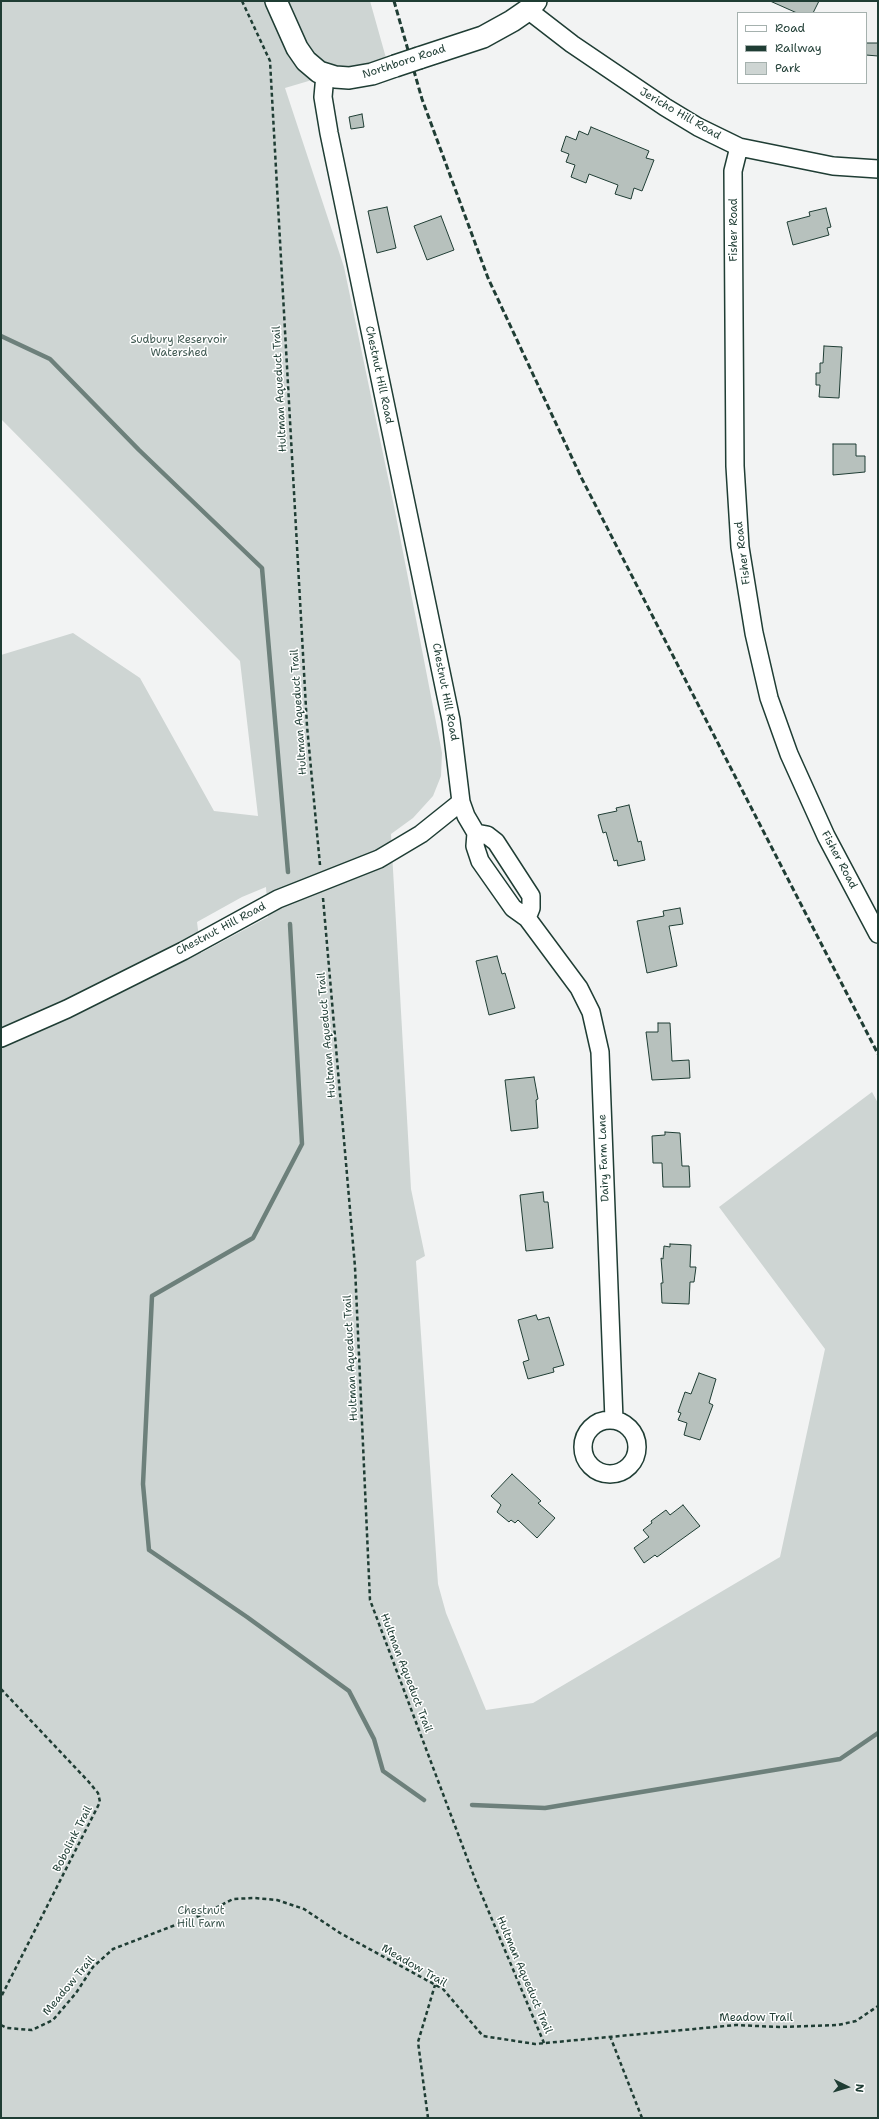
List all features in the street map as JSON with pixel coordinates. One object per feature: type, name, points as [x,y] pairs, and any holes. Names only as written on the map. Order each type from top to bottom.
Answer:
[{"type":"main road","points":[[276,1],[297,48],[313,67],[325,75]]},
{"type":"main road","name":"Northboro Road","points":[[325,75],[336,77],[354,77],[372,74],[482,37],[532,5]]},
{"type":"street","name":"Jericho Hill Road","points":[[532,5],[572,44],[665,108],[698,127],[739,147],[833,166],[878,169]]},
{"type":"street","name":"Chestnut Hill Road","points":[[1,1038],[66,1009],[182,951],[278,899],[379,859],[421,834],[461,802],[452,720],[329,133],[323,97],[325,75]]},
{"type":"street","name":"Fisher Road","points":[[739,147],[733,171],[735,460],[740,547],[754,634],[769,698],[789,754],[826,836],[878,934]]},
{"type":"street","name":"Dairy Farm Lane","points":[[461,802],[466,816],[476,833],[475,846],[480,861],[513,908],[527,918],[579,988],[591,1012],[600,1052],[614,1420]]},
{"type":"street","points":[[476,833],[487,835],[496,842],[531,896],[531,908],[527,918]]},
{"type":"path","name":"Hultman Aqueduct Trail","points":[[242,1],[270,61],[307,726],[322,881],[355,1267],[370,1600],[475,1879],[544,2043]]},
{"type":"path","name":"Bobolink Trail","points":[[1,1689],[88,1781],[98,1793],[100,1802],[1,1997]]},
{"type":"path","name":"Meadow Trail","points":[[1,2025],[7,2028],[32,2030],[53,2020],[76,1993],[93,1967],[113,1949],[192,1919],[234,1899],[277,1900],[304,1910],[340,1933],[443,1989],[483,2036],[535,2044],[736,2024],[779,2027],[838,2025],[856,2021],[878,2006]]},
{"type":"path","points":[[428,2118],[418,2042],[435,1985]]},
{"type":"path","points":[[610,2036],[642,2118]]},
{"type":"green space","points":[[1,1],[370,1],[386,58],[285,88],[344,267],[395,511],[442,753],[441,776],[433,796],[413,818],[391,834],[411,1189],[425,1256],[416,1261],[438,1584],[446,1613],[486,1710],[533,1703],[780,1557],[825,1349],[719,1207],[872,1092],[878,1103],[878,2118],[1,2118],[1,655],[73,633],[140,678],[214,811],[258,816],[240,661],[1,419]],"holes":[[[266,887],[268,917],[201,953],[197,922],[242,897]]]},
{"type":"building","points":[[770,1],[819,1],[814,12],[795,12]]},
{"type":"building","points":[[867,43],[878,43],[878,56],[867,55]]},
{"type":"building","points":[[362,114],[364,127],[351,129],[349,117]]},
{"type":"building","points":[[591,127],[649,151],[646,158],[654,160],[642,191],[634,188],[631,199],[615,194],[618,185],[589,174],[586,183],[571,177],[575,165],[566,162],[569,154],[561,151],[566,136],[576,140],[579,131],[588,135]]},
{"type":"building","points":[[387,207],[396,248],[377,253],[368,211]]},
{"type":"building","points":[[826,208],[831,227],[827,228],[829,235],[793,245],[787,222],[810,216],[809,212]]},
{"type":"building","points":[[441,216],[454,250],[427,260],[414,226]]},
{"type":"building","points":[[824,346],[842,347],[839,398],[819,397],[820,385],[816,385],[816,373],[820,373],[820,363],[823,363]]},
{"type":"building","points":[[833,444],[856,444],[856,456],[865,456],[865,472],[833,475]]},
{"type":"building","points":[[629,805],[638,842],[641,841],[645,860],[618,866],[617,860],[614,861],[606,832],[603,833],[598,815],[617,811],[616,808]]},
{"type":"building","points":[[680,908],[683,924],[669,926],[677,966],[647,973],[637,921],[664,916],[663,911]]},
{"type":"building","points":[[497,956],[502,974],[505,973],[515,1008],[489,1015],[476,961]]},
{"type":"building","points":[[658,1023],[670,1023],[672,1061],[689,1060],[690,1078],[652,1080],[646,1032],[658,1032]]},
{"type":"building","points":[[534,1077],[538,1099],[536,1100],[538,1128],[511,1131],[505,1080]]},
{"type":"building","points":[[665,1132],[680,1133],[682,1166],[689,1166],[690,1187],[663,1187],[662,1163],[653,1163],[652,1136],[665,1135]]},
{"type":"building","points":[[543,1192],[544,1202],[548,1202],[553,1248],[526,1251],[520,1195]]},
{"type":"building","points":[[670,1244],[691,1245],[690,1267],[696,1267],[694,1282],[690,1282],[689,1304],[662,1303],[661,1283],[663,1283],[661,1258],[663,1259],[664,1246],[670,1247]]},
{"type":"building","points":[[536,1315],[538,1320],[549,1317],[564,1365],[553,1368],[554,1372],[528,1379],[523,1362],[529,1360],[518,1320]]},
{"type":"building","points":[[699,1373],[716,1379],[709,1403],[713,1405],[700,1440],[684,1435],[687,1423],[678,1420],[681,1413],[678,1412],[685,1392],[691,1394]]},
{"type":"building","points":[[512,1474],[541,1501],[538,1503],[555,1518],[537,1538],[518,1520],[515,1523],[511,1520],[509,1522],[497,1512],[501,1505],[491,1496]]},
{"type":"building","points":[[683,1505],[700,1526],[657,1557],[655,1555],[644,1563],[634,1548],[649,1537],[643,1530],[652,1523],[651,1521],[666,1510],[670,1515]]},
{"type":"waterway","points":[[1,336],[50,359],[139,450],[262,568],[288,872]]},
{"type":"waterway","points":[[290,924],[302,1144],[253,1238],[152,1296],[143,1484],[149,1550],[247,1617],[349,1691],[374,1739],[383,1771],[424,1800]]},
{"type":"waterway","points":[[472,1805],[545,1808],[840,1759],[878,1733]]},
{"type":"railway","points":[[394,1],[422,99],[488,278],[581,477],[878,1054]]},
{"type":"park label","name":"Sudbury Reservoir Watershed","points":[[179,346]]},
{"type":"park label","name":"Chestnut Hill Farm","points":[[201,1917]]}]
